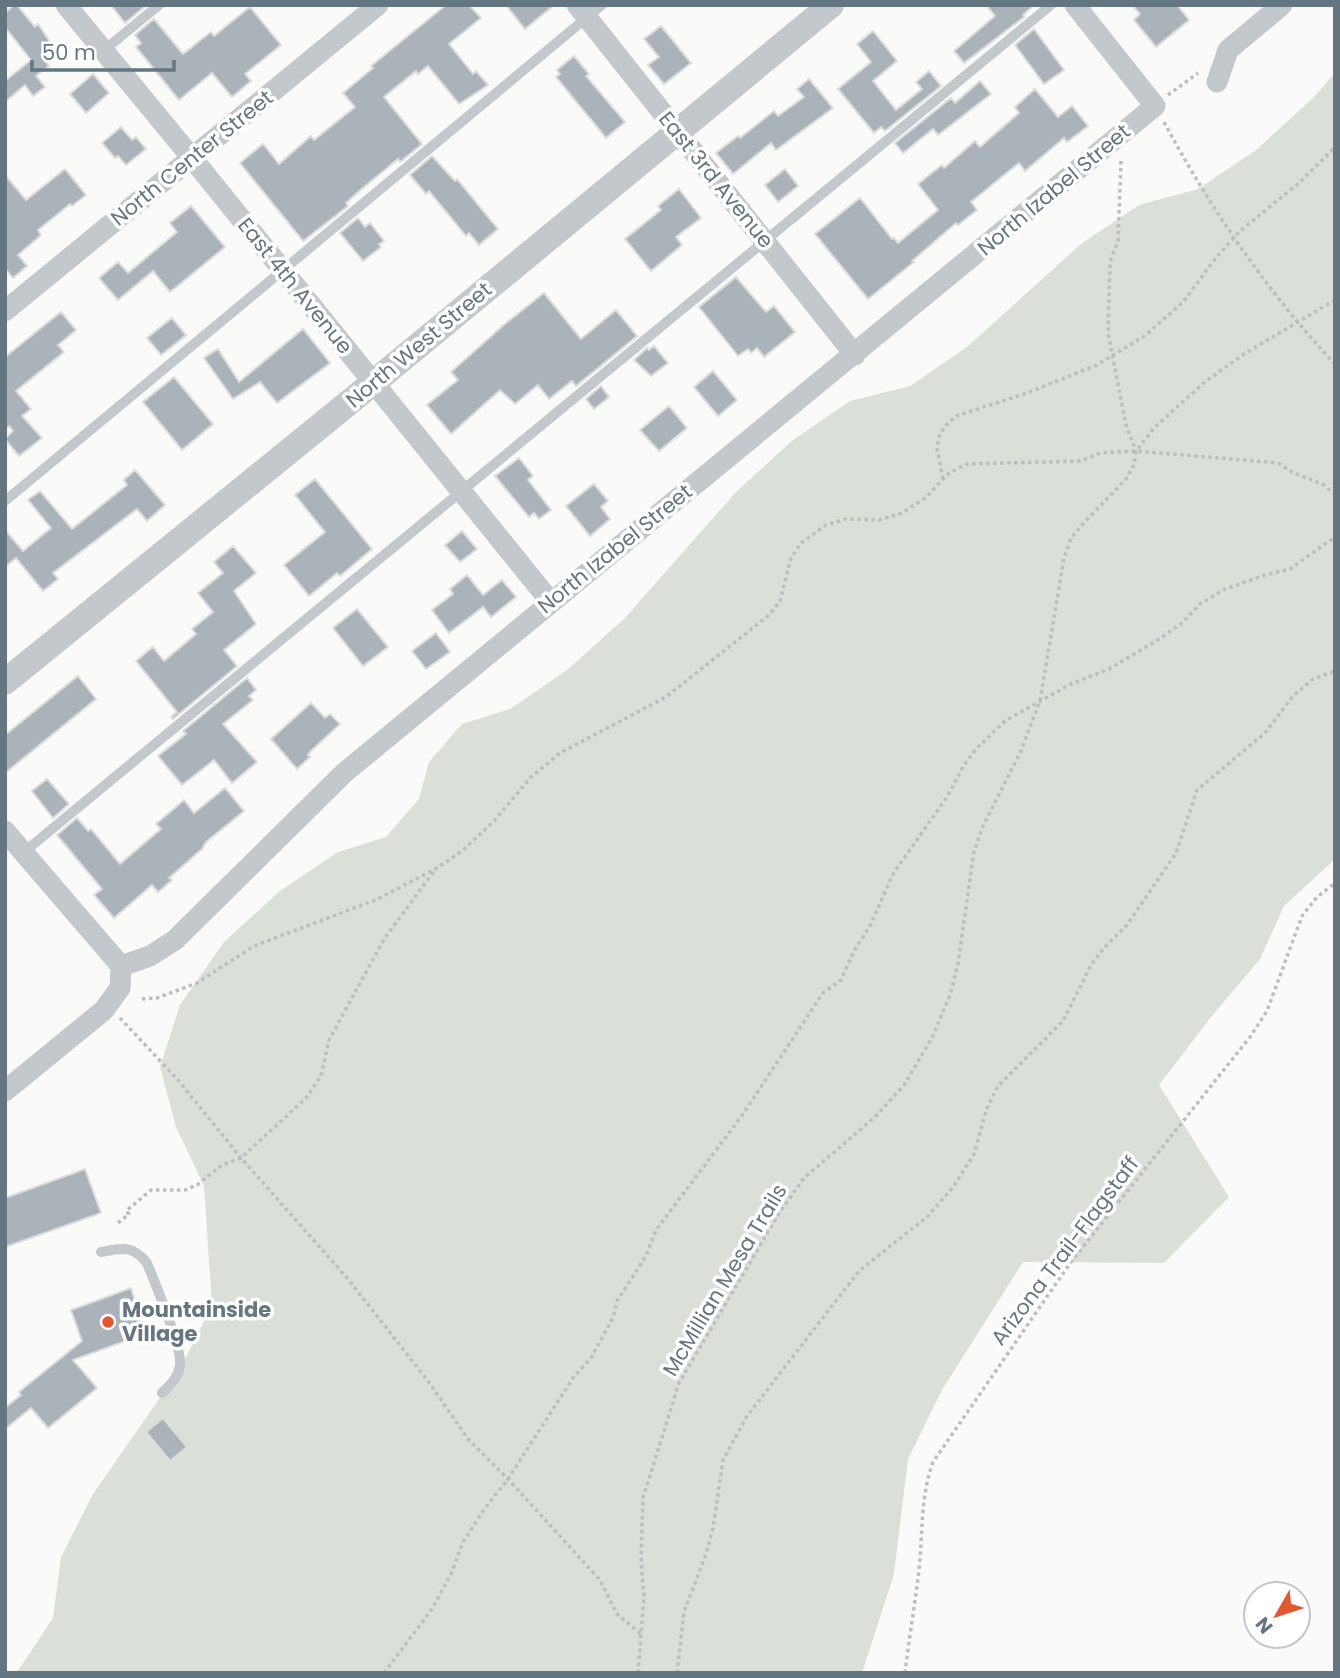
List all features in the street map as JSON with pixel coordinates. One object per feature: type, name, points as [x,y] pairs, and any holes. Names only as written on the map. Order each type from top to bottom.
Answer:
[{"type":"street","name":"East 4th Avenue","points":[[66,5],[550,601]]},
{"type":"street","name":"North Center Street","points":[[5,312],[379,5]]},
{"type":"street","name":"North West Street","points":[[5,682],[831,5]]},
{"type":"street","points":[[1074,5],[1155,106]]},
{"type":"street","points":[[1217,82],[1228,50],[1282,5]]},
{"type":"street","name":"East 3rd Avenue","points":[[588,9],[677,130],[855,355]]},
{"type":"street","name":"North Izabel Street","points":[[121,966],[150,956],[175,940],[344,773],[1155,106]]},
{"type":"street","points":[[5,831],[121,966],[120,988],[104,1010],[5,1091]]},
{"type":"lane","points":[[103,51],[159,5]]},
{"type":"lane","points":[[23,852],[1051,5]]},
{"type":"lane","points":[[5,501],[283,271],[588,9]]},
{"type":"lane","points":[[101,1252],[125,1248],[139,1253],[147,1263],[177,1347],[180,1365],[174,1380],[162,1392]]},
{"type":"path","points":[[1228,50],[1155,106],[1190,170],[1234,238],[1296,323],[1335,364]]},
{"type":"path","points":[[1112,141],[1121,158],[1118,241],[1110,262],[1108,333],[1125,425],[1136,451]]},
{"type":"path","points":[[943,479],[937,448],[939,437],[944,427],[956,415],[1027,393],[1097,365],[1146,335],[1183,302],[1234,238],[1300,182],[1335,147]]},
{"type":"path","name":"McMillian Mesa Trails","points":[[638,1673],[644,1597],[641,1559],[643,1498],[679,1383],[778,1215],[804,1178],[875,1116],[904,1085],[922,1059],[950,996],[958,964],[974,852],[983,826],[1020,753],[1040,701],[1064,558],[1071,538],[1126,480],[1134,465],[1136,451],[1154,428],[1206,381],[1244,354],[1335,300]]},
{"type":"path","points":[[142,999],[157,998],[197,983],[254,946],[378,899],[436,868],[462,851],[494,821],[531,777],[560,753],[666,697],[769,615],[780,601],[791,558],[801,543],[826,525],[846,519],[879,520],[902,513],[925,498],[949,473],[967,464],[1080,461],[1100,453],[1136,451],[1278,463],[1324,485],[1335,495]]},
{"type":"path","points":[[384,1673],[432,1609],[452,1572],[462,1544],[483,1511],[508,1479],[573,1378],[601,1340],[613,1318],[617,1301],[646,1256],[656,1230],[741,1117],[813,1013],[823,993],[841,980],[870,926],[893,874],[947,797],[976,749],[1005,721],[1071,684],[1109,669],[1156,641],[1181,624],[1200,604],[1225,589],[1290,569],[1335,537]]},
{"type":"path","points":[[677,1673],[684,1612],[713,1528],[723,1460],[747,1416],[859,1271],[927,1217],[954,1186],[974,1154],[987,1108],[998,1086],[1063,1021],[1091,965],[1127,925],[1176,853],[1197,790],[1265,733],[1293,696],[1313,679],[1335,671]]},
{"type":"path","points":[[118,1223],[129,1214],[127,1211],[151,1190],[185,1190],[197,1185],[222,1165],[241,1158],[306,1098],[321,1076],[329,1041],[384,939],[436,868]]},
{"type":"path","name":"Arizona Trail-Flagstaff","points":[[905,1673],[919,1567],[925,1483],[933,1462],[1071,1262],[1250,1037],[1267,1011],[1302,916],[1317,897],[1335,883]]},
{"type":"path","points":[[119,1017],[180,1081],[241,1158],[364,1300],[437,1393],[468,1439],[600,1580],[621,1619],[641,1634]]},
{"type":"shaded area","points":[[1335,73],[1335,859],[1284,906],[1260,959],[1159,1085],[1229,1197],[1164,1263],[1023,1262],[942,1390],[908,1459],[894,1574],[862,1673],[14,1673],[53,1618],[61,1557],[93,1494],[180,1369],[212,1306],[204,1186],[176,1127],[160,1067],[180,1005],[224,942],[280,891],[338,852],[386,837],[419,799],[429,762],[462,724],[510,709],[567,670],[624,619],[736,492],[793,440],[850,401],[910,386],[967,347],[1081,244],[1139,205],[1198,189],[1256,150],[1312,99]]},
{"type":"building","points":[[17,5],[35,27],[38,24],[54,48],[42,57],[49,66],[36,76],[45,87],[33,96],[25,85],[5,102],[5,81],[31,60],[5,27],[5,13]]},
{"type":"building","points":[[111,5],[143,5],[144,7],[125,23]]},
{"type":"building","points":[[446,5],[469,5],[481,18],[449,44],[473,74],[476,71],[488,85],[459,104],[428,66],[418,74],[416,71],[384,97],[422,144],[400,162],[398,159],[346,203],[348,206],[303,241],[240,163],[263,144],[279,164],[311,136],[314,140],[355,107],[343,93],[373,68],[371,66]]},
{"type":"building","points":[[506,5],[554,5],[525,29]]},
{"type":"building","points":[[986,5],[1034,5],[1024,17],[964,63],[954,51],[995,16]]},
{"type":"building","points":[[1132,5],[1177,5],[1189,20],[1156,47],[1134,20],[1140,14]]},
{"type":"building","points":[[250,7],[281,45],[245,74],[251,81],[232,97],[212,73],[179,100],[136,47],[141,43],[135,35],[154,19],[183,54],[211,32],[214,36]]},
{"type":"building","points":[[661,26],[691,63],[664,84],[648,65],[659,57],[644,39]]},
{"type":"building","points":[[1034,29],[1064,70],[1044,84],[1015,45]]},
{"type":"building","points":[[873,31],[897,61],[873,81],[896,110],[922,89],[916,82],[929,71],[941,86],[885,131],[881,127],[874,133],[838,89],[871,62],[857,44]]},
{"type":"building","points":[[574,56],[589,74],[586,76],[625,122],[606,138],[556,77],[560,74],[557,70]]},
{"type":"building","points":[[93,74],[109,93],[86,113],[70,94]]},
{"type":"building","points":[[809,79],[833,108],[776,150],[771,143],[733,174],[716,153],[774,111],[778,116],[804,97],[797,89]]},
{"type":"building","points":[[980,81],[991,94],[938,135],[933,129],[903,153],[895,143],[951,98],[955,103]]},
{"type":"building","points":[[1035,89],[1058,117],[1072,106],[1088,126],[1067,142],[1064,138],[1025,171],[1019,163],[971,202],[977,210],[958,225],[956,223],[868,299],[815,234],[860,198],[898,243],[938,210],[918,184],[942,165],[944,168],[975,141],[980,147],[1019,113],[1015,107]]},
{"type":"building","points":[[121,127],[132,140],[136,137],[146,149],[126,165],[118,156],[115,158],[102,143]]},
{"type":"building","points":[[432,156],[455,181],[457,179],[498,229],[479,245],[469,233],[466,236],[429,191],[426,194],[410,175]]},
{"type":"building","points":[[65,169],[86,195],[72,206],[70,204],[38,230],[41,235],[18,255],[27,266],[13,278],[5,268],[5,175],[26,200]]},
{"type":"building","points":[[785,169],[798,186],[778,202],[765,185]]},
{"type":"building","points":[[679,189],[701,218],[676,237],[682,245],[651,271],[625,239],[661,210],[658,206]]},
{"type":"building","points":[[191,206],[225,247],[170,292],[153,271],[118,300],[99,278],[118,262],[128,273],[177,232],[170,223]]},
{"type":"building","points":[[358,218],[365,227],[370,223],[384,241],[379,244],[381,247],[363,261],[340,233]]},
{"type":"building","points":[[736,277],[766,312],[774,306],[795,332],[764,357],[757,348],[751,353],[748,349],[738,356],[699,307]]},
{"type":"building","points":[[544,293],[581,339],[616,310],[637,336],[576,386],[572,381],[549,399],[538,385],[515,404],[500,390],[451,434],[427,405],[458,380],[451,372]]},
{"type":"building","points":[[61,312],[76,330],[58,345],[64,352],[16,391],[31,409],[22,416],[42,438],[19,456],[5,439],[13,431],[9,426],[5,430],[5,357]]},
{"type":"building","points":[[172,318],[186,335],[161,355],[147,338]]},
{"type":"building","points":[[303,329],[330,363],[277,403],[260,382],[233,399],[204,358],[218,349],[239,382]]},
{"type":"building","points":[[654,346],[668,363],[651,376],[634,360],[647,348],[649,350]]},
{"type":"building","points":[[713,371],[737,400],[718,416],[694,387]]},
{"type":"building","points":[[174,377],[213,424],[182,450],[143,402]]},
{"type":"building","points":[[601,386],[609,397],[594,409],[586,399]]},
{"type":"building","points":[[669,406],[687,428],[659,451],[640,430]]},
{"type":"building","points":[[519,458],[533,476],[528,480],[551,510],[539,519],[534,513],[529,517],[495,476]]},
{"type":"building","points":[[135,470],[165,505],[147,521],[137,509],[53,573],[58,579],[43,591],[16,558],[5,567],[5,530],[23,551],[51,528],[28,500],[40,491],[72,529],[127,485],[124,480]]},
{"type":"building","points":[[315,479],[372,549],[340,576],[337,573],[309,596],[284,565],[325,532],[295,495]]},
{"type":"building","points":[[594,484],[608,501],[601,507],[610,519],[590,536],[566,506]]},
{"type":"building","points":[[462,531],[477,549],[460,562],[445,545]]},
{"type":"building","points":[[233,546],[256,573],[234,591],[256,624],[224,650],[237,666],[173,719],[171,717],[177,712],[136,661],[153,647],[164,661],[196,634],[192,629],[213,612],[198,593],[223,573],[214,562]]},
{"type":"building","points":[[467,575],[483,595],[502,580],[516,597],[491,617],[483,607],[449,633],[432,610],[453,594],[450,589]]},
{"type":"building","points":[[357,609],[388,647],[363,666],[333,628]]},
{"type":"building","points":[[436,633],[450,652],[426,669],[412,651]]},
{"type":"building","points":[[78,676],[96,699],[5,773],[5,735]]},
{"type":"building","points":[[247,678],[256,690],[249,696],[253,700],[223,724],[257,762],[232,783],[214,760],[182,785],[158,756],[186,734],[183,731]]},
{"type":"building","points":[[311,703],[325,718],[330,714],[340,724],[310,752],[310,757],[297,769],[271,739]]},
{"type":"building","points":[[47,779],[69,804],[53,818],[32,791]]},
{"type":"building","points":[[225,788],[244,811],[206,842],[158,892],[152,885],[114,918],[94,895],[102,889],[57,835],[77,818],[88,831],[91,829],[120,864],[161,829],[156,824],[184,800],[194,813]]},
{"type":"building","points":[[85,1169],[101,1213],[5,1247],[5,1198]]},
{"type":"building","points":[[131,1288],[145,1334],[73,1360],[97,1388],[48,1428],[31,1408],[5,1429],[5,1408],[21,1395],[19,1392],[82,1341],[71,1310]]},
{"type":"building","points":[[163,1418],[187,1447],[170,1461],[146,1432]]},
{"type":"place","name":"Mountainside Village","points":[[108,1322]]}]
